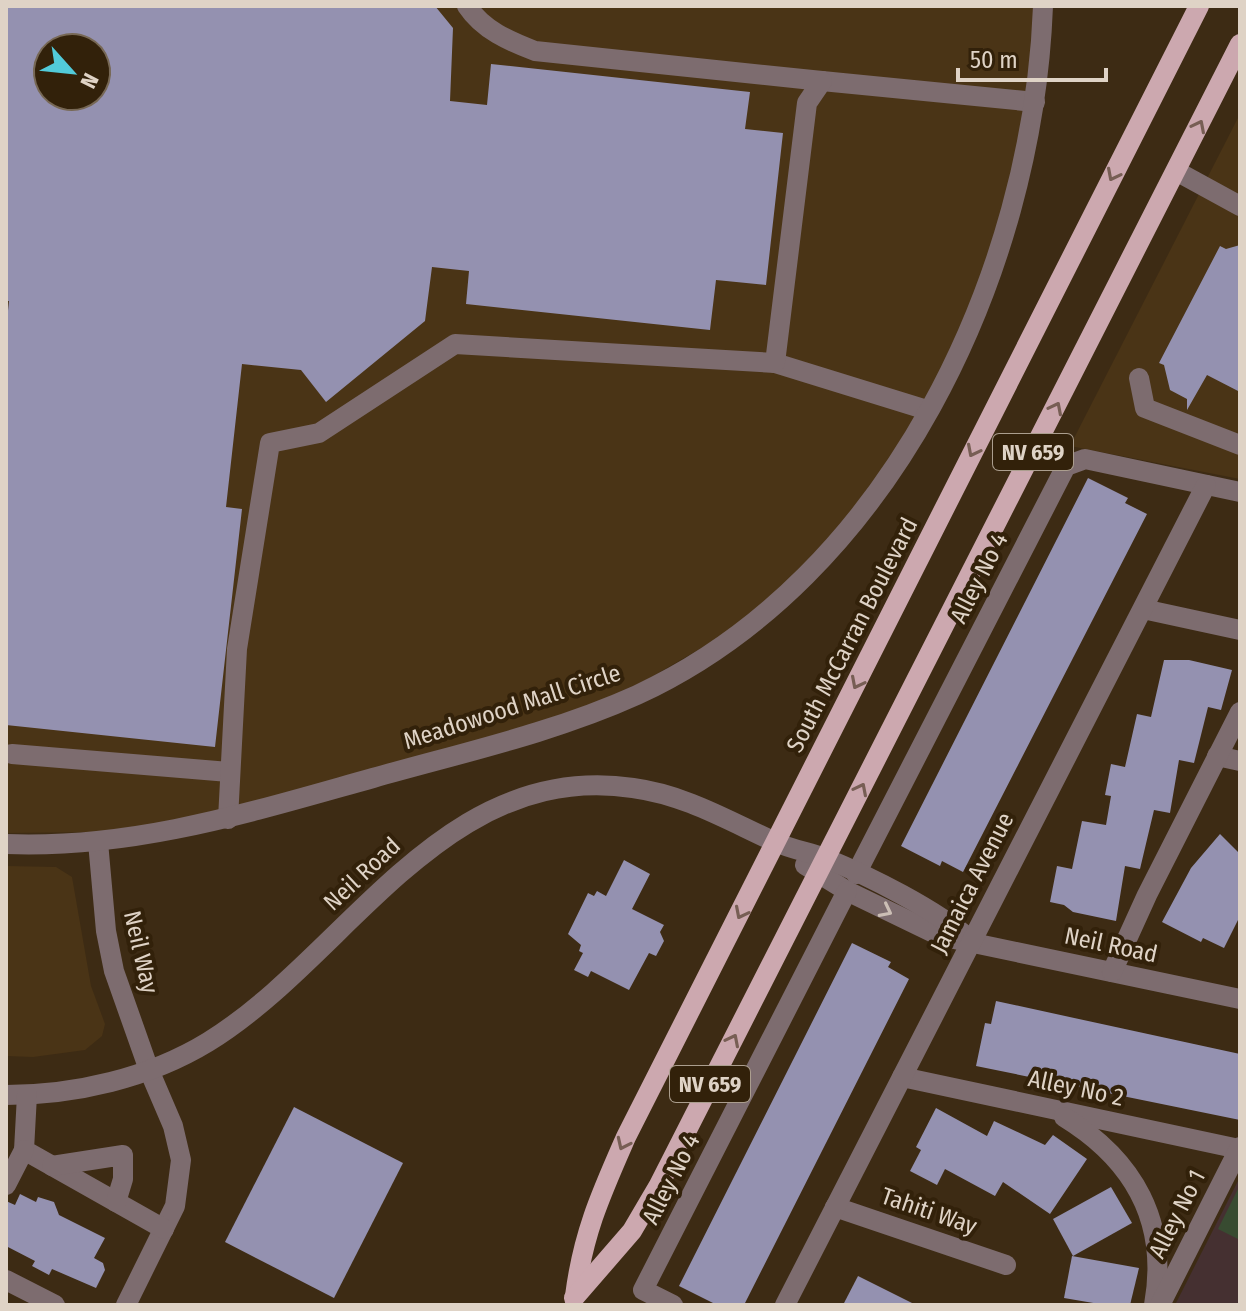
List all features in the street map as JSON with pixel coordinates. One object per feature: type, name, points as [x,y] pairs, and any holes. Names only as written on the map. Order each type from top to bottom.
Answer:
[{"type":"main road","name":"South McCarran Boulevard","points":[[573,1300],[581,1248],[593,1211],[626,1137],[1199,6]]},
{"type":"main road","name":"South McCarran Boulevard","points":[[573,1300],[632,1231],[659,1185],[1240,44]]},
{"type":"street","points":[[467,6],[483,25],[508,41],[535,51],[1035,102]]},
{"type":"street","name":"Meadowood Mall Circle","points":[[6,844],[98,842],[150,836],[228,819],[588,715],[687,668],[737,636],[817,566],[886,481],[968,330],[991,276],[1024,165],[1035,102],[1043,6]]},
{"type":"street","points":[[775,363],[807,103],[822,81]]},
{"type":"street","points":[[1176,171],[1240,206]]},
{"type":"street","points":[[228,819],[229,772],[246,580],[270,443],[319,433],[455,344],[775,363],[927,410]]},
{"type":"street","points":[[1139,378],[1145,408],[1240,445]]},
{"type":"street","name":"Alley No 4","points":[[673,1305],[643,1290],[1066,466],[1085,459],[1240,492]]},
{"type":"street","name":"Jamaica Avenue","points":[[785,1305],[1206,485]]},
{"type":"street","points":[[1143,609],[1240,630]]},
{"type":"street","points":[[1112,972],[1240,712]]},
{"type":"street","points":[[12,754],[229,772]]},
{"type":"street","points":[[1217,756],[1240,761]]},
{"type":"street","name":"Neil Road","points":[[6,1095],[66,1091],[149,1070],[189,1052],[240,1020],[425,852],[464,823],[495,807],[571,788],[632,788],[702,806],[852,882],[928,932],[1240,999]]},
{"type":"street","name":"Neil Way","points":[[98,842],[106,931],[114,971],[149,1070],[173,1126],[181,1160],[175,1206],[126,1305]]},
{"type":"street","name":"Alley No 2","points":[[902,1077],[1240,1148]]},
{"type":"street","points":[[6,1185],[24,1150],[27,1095]]},
{"type":"street","points":[[1027,1103],[1062,1116],[1093,1135],[1132,1178],[1154,1231],[1158,1258],[1157,1305]]},
{"type":"street","name":"Alley No 1","points":[[1157,1305],[1240,1148]]},
{"type":"street","points":[[24,1150],[164,1229]]},
{"type":"street","points":[[52,1166],[123,1155],[123,1179],[116,1202]]},
{"type":"street","name":"Tahiti Way","points":[[835,1207],[1006,1265]]},
{"type":"street","points":[[6,1280],[55,1305]]},
{"type":"shaded area","points":[[6,6],[1039,6],[1024,132],[985,270],[941,376],[842,538],[741,625],[646,680],[569,715],[221,814],[101,832],[6,833]]},
{"type":"shaded area","points":[[1240,114],[1240,479],[1070,446]]},
{"type":"shaded area","points":[[6,866],[56,867],[72,877],[91,986],[105,1024],[102,1036],[85,1050],[33,1057],[6,1056]]},
{"type":"shaded area","points":[[1240,1177],[1240,1305],[1175,1305]]},
{"type":"green space","points":[[1240,1185],[1240,1240],[1218,1229]]},
{"type":"building","points":[[6,6],[435,6],[453,28],[450,101],[487,105],[491,64],[750,92],[745,129],[783,133],[766,285],[716,280],[710,330],[466,304],[469,271],[432,267],[425,321],[326,402],[301,370],[242,364],[226,507],[242,509],[215,747],[6,725],[6,330],[9,301],[6,301]]},
{"type":"building","points":[[1240,245],[1240,392],[1207,375],[1187,410],[1187,399],[1170,390],[1164,365],[1159,363],[1220,246],[1226,249]]},
{"type":"building","points":[[1088,478],[1128,498],[1125,503],[1147,514],[963,872],[942,861],[940,866],[901,846]]},
{"type":"building","points":[[1164,660],[1189,660],[1232,670],[1221,710],[1208,707],[1194,763],[1179,760],[1170,813],[1154,810],[1140,869],[1125,866],[1116,921],[1073,912],[1064,905],[1050,902],[1057,866],[1072,869],[1082,821],[1106,825],[1111,796],[1105,795],[1111,764],[1125,767],[1137,714],[1151,717]]},
{"type":"building","points":[[1220,834],[1240,854],[1240,916],[1224,948],[1203,938],[1201,942],[1162,922],[1191,868]]},
{"type":"building","points":[[624,860],[650,874],[632,909],[664,925],[660,932],[664,941],[656,956],[649,953],[629,990],[591,971],[588,977],[574,970],[583,953],[579,951],[581,945],[568,934],[588,893],[594,896],[597,891],[606,896]]},
{"type":"building","points":[[852,943],[891,962],[888,967],[909,979],[744,1305],[717,1305],[679,1286]]},
{"type":"building","points":[[996,1001],[1240,1054],[1240,1120],[976,1066],[985,1023],[991,1024]]},
{"type":"building","points":[[294,1107],[403,1163],[334,1298],[225,1242]]},
{"type":"building","points":[[936,1108],[987,1136],[994,1121],[1045,1145],[1053,1135],[1087,1159],[1050,1214],[1003,1182],[995,1196],[945,1169],[937,1185],[910,1171],[921,1150],[916,1147]]},
{"type":"building","points":[[1111,1187],[1132,1223],[1073,1256],[1053,1219]]},
{"type":"building","points":[[20,1194],[36,1202],[38,1197],[54,1202],[59,1215],[105,1238],[94,1258],[103,1263],[105,1270],[96,1288],[52,1269],[49,1275],[32,1266],[35,1261],[6,1246],[6,1201],[15,1205]]},
{"type":"building","points":[[1072,1256],[1139,1268],[1130,1305],[1105,1305],[1064,1298]]},
{"type":"building","points":[[858,1276],[916,1305],[843,1305]]}]
